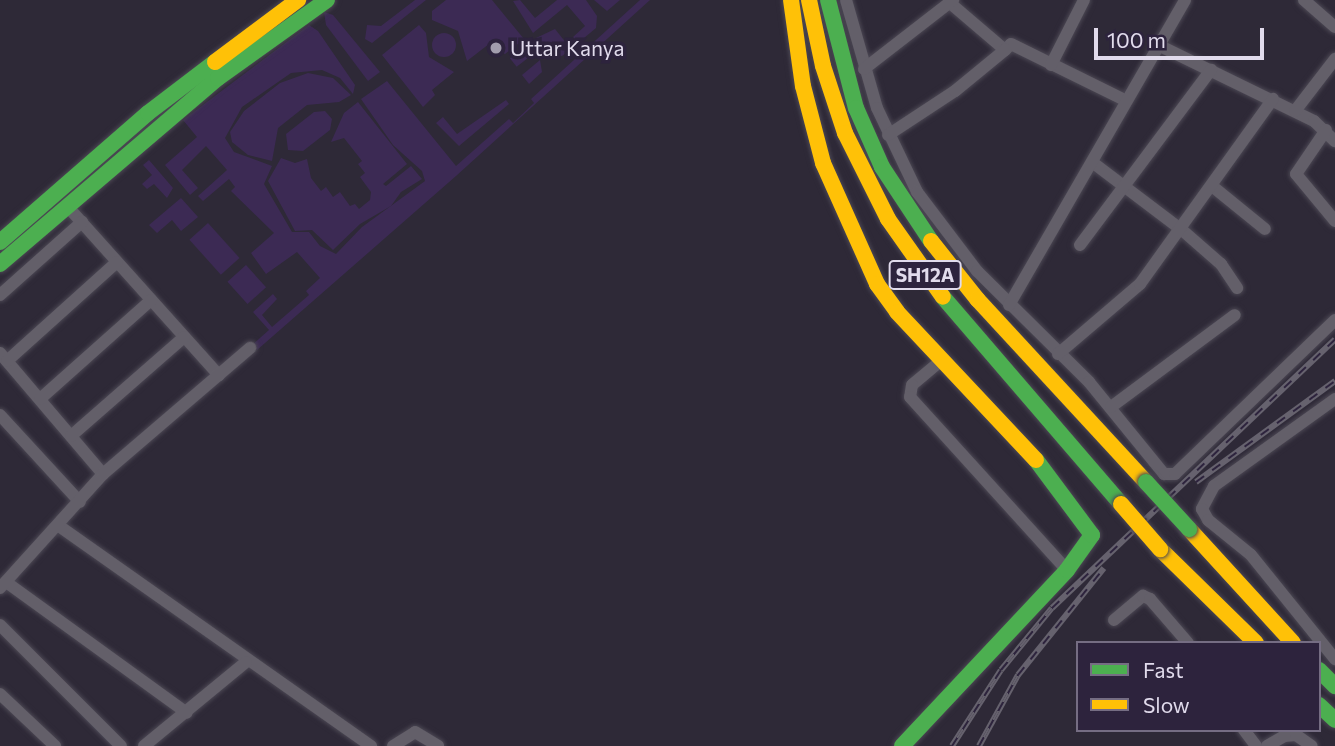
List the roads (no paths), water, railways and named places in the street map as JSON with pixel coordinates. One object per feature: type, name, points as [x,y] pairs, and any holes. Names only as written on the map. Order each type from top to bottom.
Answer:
[{"type":"street","points":[[0,242],[148,113],[298,0]]},
{"type":"street","points":[[0,264],[218,78],[327,0]]},
{"type":"street","points":[[790,0],[803,86],[834,194],[887,299],[1089,526],[1089,544],[908,742]]},
{"type":"street","name":"SH12A","points":[[809,0],[822,66],[845,133],[894,230],[926,277],[1160,549],[1253,641]]},
{"type":"street","name":"SH12A","points":[[828,0],[856,108],[882,167],[924,233],[978,300],[1291,641]]},
{"type":"street","points":[[846,0],[864,69],[888,135],[932,213],[1009,305],[1111,407],[1161,471],[1175,474],[1335,320]]},
{"type":"street","points":[[1051,65],[1084,0]]},
{"type":"street","points":[[1009,305],[1092,162],[1156,44],[1185,0]]},
{"type":"street","points":[[1304,0],[1335,27]]},
{"type":"street","points":[[864,69],[951,2],[1005,50]]},
{"type":"street","points":[[888,135],[955,91],[1011,44],[1125,100]]},
{"type":"street","points":[[1156,44],[1273,99],[1326,130],[1335,141]]},
{"type":"street","points":[[1295,111],[1335,59]]},
{"type":"street","points":[[1080,245],[1210,70]]},
{"type":"street","points":[[1058,354],[1140,284],[1182,230],[1273,99]]},
{"type":"street","points":[[1326,130],[1296,174],[1335,221]]},
{"type":"street","points":[[1092,162],[1222,264],[1237,288]]},
{"type":"street","points":[[1212,186],[1265,229]]},
{"type":"street","points":[[68,206],[219,375]]},
{"type":"street","points":[[0,295],[82,222]]},
{"type":"street","points":[[103,474],[4,357],[117,262]]},
{"type":"street","points":[[40,399],[151,300]]},
{"type":"street","points":[[1111,407],[1235,315]]},
{"type":"street","points":[[71,436],[184,337]]},
{"type":"street","points":[[187,713],[2,584],[59,526],[103,474],[250,348]]},
{"type":"street","points":[[943,359],[912,385],[910,397],[1067,570]]},
{"type":"street","points":[[1320,641],[1251,555],[1208,520],[1202,509],[1214,486],[1335,399]]},
{"type":"street","points":[[0,415],[80,502]]},
{"type":"street","points":[[59,526],[246,662],[371,746]]},
{"type":"street","points":[[1114,620],[1143,596],[1150,599],[1186,641]]},
{"type":"street","points":[[0,625],[121,746]]},
{"type":"street","points":[[1321,642],[1335,659]]},
{"type":"street","points":[[144,746],[246,662]]},
{"type":"street","points":[[1321,672],[1335,685]]},
{"type":"street","points":[[0,694],[55,746]]},
{"type":"street","points":[[1321,707],[1335,720]]},
{"type":"street","points":[[393,746],[415,732],[438,746]]},
{"type":"street","points":[[1267,746],[1284,736],[1296,735],[1312,746]]},
{"type":"railway","points":[[952,746],[1001,670],[1052,608],[1335,339]]},
{"type":"railway","points":[[1196,482],[1335,381]]},
{"type":"railway","points":[[979,746],[1018,675],[1104,568]]},
{"type":"place","name":"Uttar Kanya","points":[[496,48]]}]
